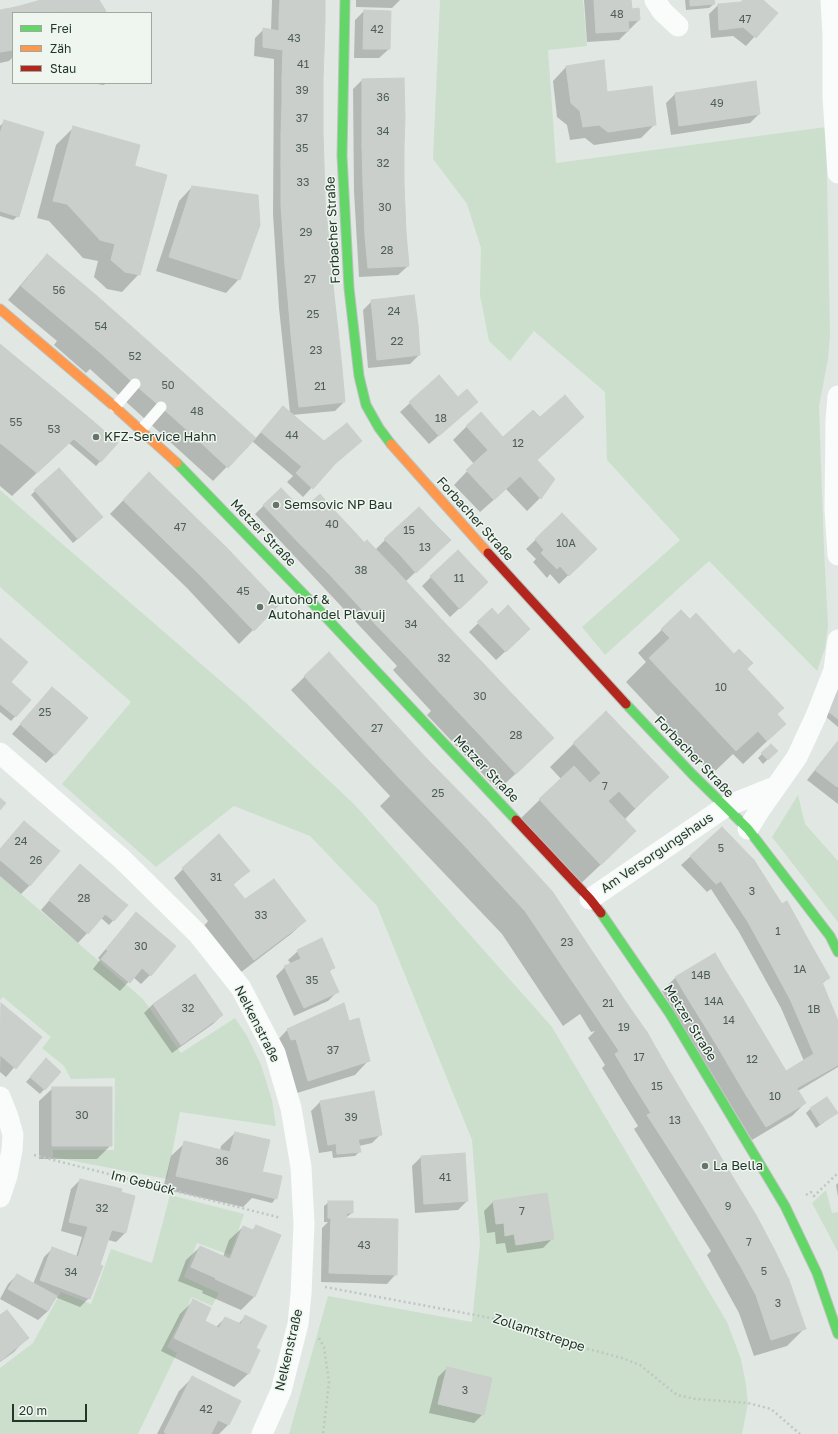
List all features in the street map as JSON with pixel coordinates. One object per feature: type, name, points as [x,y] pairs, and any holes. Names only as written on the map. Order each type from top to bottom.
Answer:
[{"type":"main road","name":"Forbacher Straße","points":[[345,0],[342,156],[349,288],[359,376],[366,405],[379,428],[397,452],[603,680],[748,829],[830,936],[838,952]]},
{"type":"main road","name":"Metzer Straße","points":[[0,310],[115,407],[175,461],[238,525],[590,899],[620,940],[670,1014],[785,1206],[818,1273],[838,1334]]},
{"type":"street","points":[[655,0],[662,11],[678,26]]},
{"type":"street","points":[[831,0],[838,173]]},
{"type":"street","points":[[838,396],[835,510],[838,555]]},
{"type":"street","points":[[748,829],[797,757],[816,716],[834,670],[838,640]]},
{"type":"street","name":"Nelkenstraße","points":[[0,753],[122,859],[198,934],[241,988],[275,1053],[291,1108],[301,1167],[303,1216],[300,1307],[298,1324],[280,1392],[262,1434]]},
{"type":"street","name":"Am Versorgungshaus","points":[[590,899],[725,807],[777,786]]},
{"type":"street","points":[[0,1097],[13,1135],[7,1176],[0,1197]]},
{"type":"lane","points":[[115,407],[135,384]]},
{"type":"lane","points":[[141,430],[162,407]]},
{"type":"path","name":"Im Gebück","points":[[12,1150],[273,1216]]},
{"type":"path","points":[[807,1194],[811,1192],[814,1196],[838,1173]]},
{"type":"path","name":"Zollamtstreppe","points":[[320,1286],[486,1316],[514,1324],[546,1338],[622,1358],[640,1365],[677,1395],[696,1399],[748,1403],[771,1409],[800,1434]]},
{"type":"path","points":[[300,1307],[324,1347],[329,1382],[323,1434]]},
{"type":"green space","points":[[440,0],[583,0],[587,46],[548,50],[556,163],[826,127],[830,335],[828,359],[819,406],[828,626],[825,648],[817,671],[709,561],[605,655],[582,627],[680,540],[607,460],[605,392],[534,331],[510,361],[489,341],[480,295],[481,248],[467,204],[433,159]]},
{"type":"green space","points":[[0,490],[245,702],[354,804],[552,1027],[727,1322],[741,1359],[746,1385],[748,1403],[742,1434],[289,1434],[328,1296],[472,1322],[480,1243],[472,1140],[377,906],[310,836],[234,806],[156,867],[62,784],[131,702],[0,587]]},
{"type":"green space","points":[[798,795],[805,824],[838,861],[838,922],[772,837]]},
{"type":"green space","points":[[0,876],[143,999],[181,1053],[235,1018],[247,1036],[261,1065],[272,1100],[276,1126],[180,1112],[167,1179],[53,1157],[53,1150],[114,1150],[115,1078],[71,1079],[64,1066],[42,1048],[51,1037],[3,997],[0,1000]]},
{"type":"green space","points":[[826,1190],[832,1213],[838,1212],[838,1252],[812,1203]]},
{"type":"green space","points":[[170,1195],[244,1214],[230,1255],[197,1243],[184,1277],[219,1293],[212,1306],[192,1297],[167,1347],[177,1353],[138,1434],[0,1434],[0,1368],[33,1343],[61,1292],[91,1304],[111,1249],[152,1263]]},
{"type":"building","points":[[41,0],[57,0],[63,12],[17,12],[16,7]]},
{"type":"building","points":[[57,0],[99,0],[106,11],[105,12],[63,12]]},
{"type":"building","points":[[280,0],[325,0],[325,21],[279,19]]},
{"type":"building","points":[[594,0],[631,0],[632,9],[639,8],[640,20],[628,21],[629,31],[596,33]]},
{"type":"building","points":[[690,0],[714,0],[715,4],[690,6]]},
{"type":"building","points":[[743,0],[763,0],[778,13],[756,38],[743,27],[719,30],[718,4],[741,2]]},
{"type":"building","points":[[16,7],[17,12],[12,12],[12,50],[0,52],[0,10]]},
{"type":"building","points":[[364,10],[391,11],[390,49],[363,49]]},
{"type":"building","points":[[279,19],[325,21],[324,52],[283,50],[263,47],[263,28],[279,31]]},
{"type":"building","points":[[283,50],[324,52],[323,79],[282,78]]},
{"type":"building","points":[[604,60],[607,92],[652,86],[656,125],[608,132],[599,125],[583,127],[580,111],[571,103],[566,66]]},
{"type":"building","points":[[282,78],[323,79],[323,105],[282,104]]},
{"type":"building","points":[[404,78],[405,118],[362,118],[362,79]]},
{"type":"building","points":[[756,81],[760,114],[679,126],[675,93]]},
{"type":"building","points":[[282,104],[323,105],[323,133],[281,134]]},
{"type":"building","points":[[362,118],[405,118],[404,147],[362,146]]},
{"type":"building","points":[[4,120],[44,132],[19,217],[0,211],[0,134]]},
{"type":"building","points":[[73,126],[140,145],[115,244],[100,240],[67,204],[53,201]]},
{"type":"building","points":[[323,133],[324,164],[281,164],[281,134]]},
{"type":"building","points":[[362,146],[404,147],[404,182],[363,182]]},
{"type":"building","points":[[281,164],[324,164],[325,202],[281,205]]},
{"type":"building","points":[[135,166],[167,175],[140,275],[125,272],[111,260]]},
{"type":"building","points":[[363,182],[404,182],[406,233],[365,236]]},
{"type":"building","points":[[192,186],[258,195],[260,225],[240,280],[169,257]]},
{"type":"building","points":[[325,202],[331,261],[285,266],[281,205]]},
{"type":"building","points":[[406,233],[409,266],[368,268],[365,236]]},
{"type":"building","points":[[47,254],[97,296],[70,327],[21,286]]},
{"type":"building","points":[[331,261],[334,295],[288,299],[285,266]]},
{"type":"building","points":[[334,295],[338,330],[291,335],[288,299]]},
{"type":"building","points":[[414,295],[418,325],[374,329],[371,300]]},
{"type":"building","points":[[97,296],[131,326],[104,356],[70,327]]},
{"type":"building","points":[[418,325],[420,355],[377,360],[374,329]]},
{"type":"building","points":[[131,326],[167,358],[140,389],[104,356]]},
{"type":"building","points":[[338,330],[342,368],[295,372],[291,335]]},
{"type":"building","points":[[0,344],[29,368],[0,403]]},
{"type":"building","points":[[167,358],[195,383],[168,413],[140,389]]},
{"type":"building","points":[[29,368],[57,391],[9,450],[0,443],[0,403]]},
{"type":"building","points":[[342,368],[345,402],[299,407],[295,372]]},
{"type":"building","points":[[439,375],[458,397],[467,389],[478,402],[439,436],[409,402]]},
{"type":"building","points":[[195,383],[226,411],[198,440],[168,413]]},
{"type":"building","points":[[57,391],[93,421],[37,473],[9,450]]},
{"type":"building","points":[[565,395],[584,417],[537,460],[555,479],[541,499],[520,476],[494,500],[466,470],[488,450],[466,426],[481,412],[503,437],[533,410],[540,417]]},
{"type":"building","points":[[283,406],[324,441],[301,466],[261,432]]},
{"type":"building","points":[[226,411],[256,438],[228,468],[198,440]]},
{"type":"building","points":[[93,421],[118,443],[101,462],[74,439]]},
{"type":"building","points":[[347,423],[362,441],[335,464],[313,489],[296,473],[324,441]]},
{"type":"building","points":[[59,468],[103,517],[78,539],[34,490]]},
{"type":"building","points":[[149,472],[227,548],[200,575],[123,500]]},
{"type":"building","points":[[281,488],[302,510],[320,494],[333,509],[298,542],[263,505]]},
{"type":"building","points":[[419,507],[434,523],[400,555],[384,539]]},
{"type":"building","points":[[333,509],[364,542],[330,575],[298,542]]},
{"type":"building","points":[[562,513],[597,549],[569,576],[560,566],[557,569],[541,553],[544,550],[535,539]]},
{"type":"building","points":[[434,523],[451,540],[416,573],[400,555]]},
{"type":"building","points":[[367,540],[393,567],[355,602],[330,575]]},
{"type":"building","points":[[227,548],[280,604],[254,631],[200,575]]},
{"type":"building","points":[[458,550],[488,582],[460,609],[430,576]]},
{"type":"building","points":[[393,567],[417,593],[379,628],[355,602]]},
{"type":"building","points":[[417,593],[443,621],[406,656],[379,628]]},
{"type":"building","points":[[508,605],[530,629],[506,652],[477,622],[492,608],[498,615]]},
{"type":"building","points":[[681,610],[690,619],[696,613],[734,654],[739,649],[753,663],[747,669],[784,708],[777,714],[786,724],[767,741],[758,731],[736,751],[649,658],[670,638],[661,629]]},
{"type":"building","points":[[443,621],[481,661],[444,697],[406,656]]},
{"type":"building","points":[[0,638],[28,662],[0,695]]},
{"type":"building","points":[[329,652],[427,759],[403,782],[304,676]]},
{"type":"building","points":[[481,661],[516,698],[478,733],[444,697]]},
{"type":"building","points":[[11,682],[21,691],[6,709],[0,704],[0,695]]},
{"type":"building","points":[[52,687],[70,702],[38,740],[20,724]]},
{"type":"building","points":[[838,690],[838,719],[829,712]]},
{"type":"building","points":[[21,691],[31,700],[16,717],[6,709]]},
{"type":"building","points":[[516,698],[554,738],[516,774],[478,733]]},
{"type":"building","points":[[70,702],[88,718],[55,755],[38,740]]},
{"type":"building","points":[[606,711],[669,777],[635,808],[619,791],[608,801],[636,831],[601,865],[539,799],[574,766],[590,783],[601,773],[573,743]]},
{"type":"building","points":[[838,741],[838,786],[837,787],[815,770]]},
{"type":"building","points":[[771,744],[778,751],[768,760],[761,753]]},
{"type":"building","points":[[427,759],[486,819],[462,843],[403,782]]},
{"type":"building","points":[[0,798],[6,803],[0,810]]},
{"type":"building","points":[[486,819],[552,891],[614,984],[587,1003],[525,911],[462,843]]},
{"type":"building","points":[[24,821],[42,836],[12,870],[0,860],[0,849]]},
{"type":"building","points":[[722,827],[754,860],[716,884],[690,856]]},
{"type":"building","points":[[219,834],[250,871],[233,884],[240,893],[217,911],[182,868]]},
{"type":"building","points":[[42,836],[60,851],[30,886],[12,870]]},
{"type":"building","points":[[754,860],[782,904],[748,922],[721,881]]},
{"type":"building","points":[[80,864],[119,898],[88,934],[49,900]]},
{"type":"building","points":[[274,879],[306,921],[254,960],[217,911],[240,893],[245,899]]},
{"type":"building","points":[[119,898],[128,905],[114,921],[105,914]]},
{"type":"building","points":[[787,901],[809,941],[770,962],[748,922]]},
{"type":"building","points":[[136,912],[176,946],[151,976],[142,968],[130,983],[101,959],[108,951],[106,949]]},
{"type":"building","points":[[322,938],[335,968],[329,970],[339,992],[304,1008],[284,966],[301,959],[297,950]]},
{"type":"building","points":[[809,941],[830,978],[790,999],[770,962]]},
{"type":"building","points":[[715,953],[728,975],[688,999],[675,977]]},
{"type":"building","points":[[195,974],[223,1015],[181,1045],[153,1004]]},
{"type":"building","points":[[728,975],[743,999],[703,1023],[688,999]]},
{"type":"building","points":[[822,982],[838,1021],[838,1039],[814,1054],[790,999]]},
{"type":"building","points":[[614,984],[628,1005],[601,1024],[587,1003]]},
{"type":"building","points":[[743,999],[755,1019],[716,1044],[703,1023]]},
{"type":"building","points":[[1,1003],[42,1037],[16,1069],[0,1055]]},
{"type":"building","points":[[344,1003],[349,1021],[359,1018],[370,1061],[308,1081],[296,1039],[291,1040],[287,1029]]},
{"type":"building","points":[[628,1005],[647,1032],[619,1051],[601,1024]]},
{"type":"building","points":[[755,1019],[786,1071],[746,1095],[716,1044]]},
{"type":"building","points":[[647,1032],[664,1062],[631,1081],[615,1054]]},
{"type":"building","points":[[838,1039],[838,1065],[797,1088],[786,1071]]},
{"type":"building","points":[[46,1058],[61,1072],[45,1090],[30,1077]]},
{"type":"building","points":[[664,1062],[683,1094],[651,1113],[631,1081]]},
{"type":"building","points":[[786,1071],[806,1103],[766,1127],[746,1095]]},
{"type":"building","points":[[52,1087],[112,1087],[112,1146],[52,1146]]},
{"type":"building","points":[[374,1091],[382,1135],[328,1145],[320,1101]]},
{"type":"building","points":[[683,1094],[703,1127],[669,1149],[647,1115]]},
{"type":"building","points":[[827,1097],[838,1113],[820,1124],[810,1108]]},
{"type":"building","points":[[703,1127],[728,1169],[695,1190],[669,1149]]},
{"type":"building","points":[[235,1132],[270,1140],[257,1194],[176,1176],[184,1141],[230,1152]]},
{"type":"building","points":[[358,1139],[361,1152],[337,1154],[336,1143]]},
{"type":"building","points":[[465,1153],[468,1201],[424,1204],[421,1156]]},
{"type":"building","points":[[728,1169],[756,1215],[723,1236],[695,1190]]},
{"type":"building","points":[[263,1172],[282,1176],[277,1199],[257,1194]]},
{"type":"building","points":[[80,1179],[122,1189],[121,1192],[135,1196],[126,1233],[112,1230],[111,1232],[69,1222]]},
{"type":"building","points":[[547,1193],[554,1239],[516,1245],[514,1234],[505,1236],[504,1223],[496,1224],[493,1201]]},
{"type":"building","points":[[328,1201],[353,1201],[353,1213],[347,1213],[346,1218],[328,1218]]},
{"type":"building","points":[[756,1215],[774,1249],[741,1267],[723,1236]]},
{"type":"building","points":[[331,1218],[398,1219],[397,1275],[329,1273]]},
{"type":"building","points":[[256,1225],[281,1235],[255,1297],[191,1267],[200,1246],[230,1259],[243,1226],[253,1230]]},
{"type":"building","points":[[88,1227],[111,1232],[100,1265],[78,1257]]},
{"type":"building","points":[[52,1247],[103,1266],[90,1299],[40,1280]]},
{"type":"building","points":[[774,1249],[789,1280],[756,1295],[741,1267]]},
{"type":"building","points":[[17,1274],[57,1296],[48,1311],[8,1289]]},
{"type":"building","points":[[789,1280],[806,1329],[771,1340],[756,1295]]},
{"type":"building","points":[[193,1299],[211,1308],[205,1321],[219,1328],[225,1317],[241,1324],[245,1315],[267,1326],[256,1348],[260,1350],[249,1374],[174,1338]]},
{"type":"building","points":[[7,1310],[29,1338],[0,1361],[0,1315]]},
{"type":"building","points":[[447,1367],[492,1378],[484,1415],[438,1404]]},
{"type":"building","points":[[192,1376],[241,1401],[229,1425],[218,1420],[211,1434],[167,1434],[164,1432]]},
{"type":"traffic: fast","points":[[345,0],[342,156],[349,288],[359,376],[366,405],[379,428],[391,444]]},
{"type":"traffic: fast","points":[[177,463],[320,611],[516,820]]},
{"type":"traffic: fast","points":[[626,704],[692,774],[748,829],[830,936],[838,952]]},
{"type":"traffic: fast","points":[[601,913],[670,1014],[785,1206],[817,1273],[838,1334]]},
{"type":"traffic: slow","points":[[0,309],[115,407],[177,463]]},
{"type":"traffic: slow","points":[[391,444],[488,553]]},
{"type":"traffic: jam","points":[[488,553],[626,704]]},
{"type":"traffic: jam","points":[[516,820],[590,899],[601,913]]},
{"type":"place","name":"KFZ-Service Hahn","points":[[96,437]]},
{"type":"place","name":"Semsovic NP Bau","points":[[276,505]]},
{"type":"place","name":"Autohof & Autohandel Plavuij","points":[[260,607]]},
{"type":"place","name":"La Bella","points":[[705,1166]]}]
